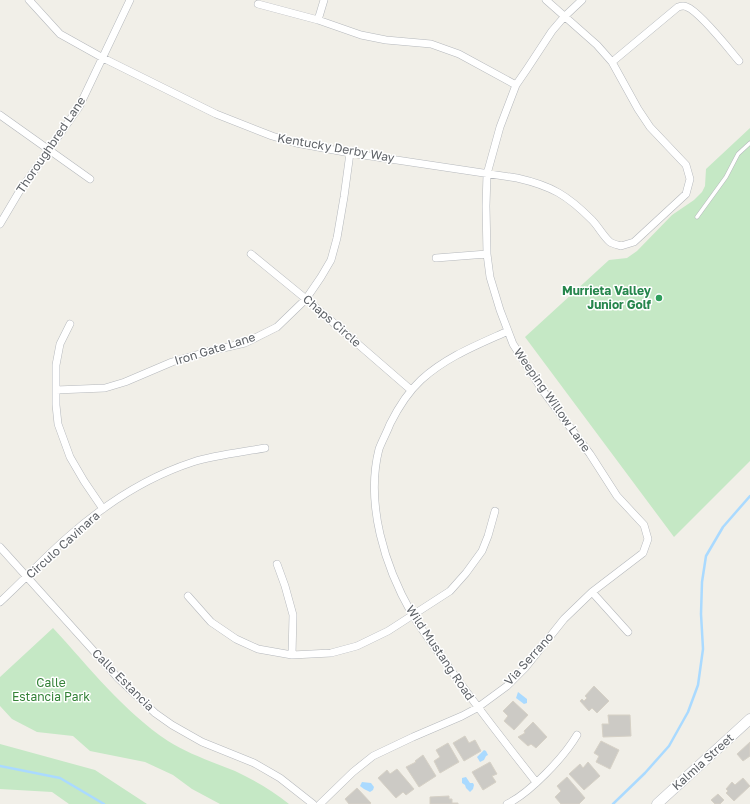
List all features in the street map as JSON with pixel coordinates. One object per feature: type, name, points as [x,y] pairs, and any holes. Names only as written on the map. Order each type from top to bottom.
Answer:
[{"type":"street","name":"Kentucky Derby Way","points":[[29,0],[60,34],[103,58],[216,114],[272,136],[296,143],[350,153],[517,178],[538,183],[556,191],[575,203],[597,225],[610,242],[621,246],[634,242],[686,194],[690,179],[686,165],[650,127],[638,109],[612,62]]},
{"type":"street","name":"Thoroughbred Lane","points":[[0,224],[19,192],[79,107],[130,0]]},
{"type":"street","points":[[318,20],[324,0]]},
{"type":"street","points":[[546,0],[596,45],[612,62],[678,7],[682,6],[688,7],[701,18],[739,61]]},
{"type":"street","name":"Weeping Willow Lane","points":[[582,0],[552,31],[516,85],[496,140],[487,174],[486,254],[492,283],[500,310],[513,344],[543,391],[590,454],[617,496],[644,525]]},
{"type":"street","points":[[258,4],[318,20],[361,35],[386,40],[431,44],[459,54],[516,85]]},
{"type":"street","points":[[0,116],[90,179]]},
{"type":"street","name":"Iron Gate Lane","points":[[56,390],[105,388],[125,382],[172,362],[245,343],[277,327],[306,299],[331,260],[337,238],[350,153]]},
{"type":"street","name":"Chaps Circle","points":[[252,254],[411,390]]},
{"type":"street","points":[[436,258],[486,254]]},
{"type":"street","points":[[70,324],[60,344],[56,365],[58,424],[70,457],[84,482],[103,509]]},
{"type":"street","name":"Wild Mustang Road","points":[[508,331],[447,360],[424,377],[411,390],[397,411],[380,448],[376,471],[375,501],[378,527],[388,562],[413,616],[477,708],[536,782]]},
{"type":"street","name":"Circulo Cavinara","points":[[0,602],[27,578],[68,537],[103,509],[138,486],[172,470],[195,462],[265,448]]},
{"type":"street","points":[[188,596],[211,622],[236,639],[258,649],[292,656],[331,653],[357,646],[388,631],[450,591],[466,573],[482,551],[495,511]]},
{"type":"street","name":"Via Serrano","points":[[320,804],[353,772],[373,756],[462,716],[477,708],[507,686],[524,668],[564,619],[592,592],[643,553],[648,539],[644,525]]},
{"type":"street","name":"Calle Estancia","points":[[0,547],[118,678],[155,713],[172,725],[202,742],[254,763],[280,778],[313,804]]},
{"type":"street","points":[[277,564],[293,615],[292,656]]},
{"type":"street","points":[[592,592],[628,632]]},
{"type":"street","name":"Kalmia Street","points":[[657,804],[750,720]]},
{"type":"street","points":[[507,804],[513,801],[536,782],[559,760],[570,747],[577,735]]},
{"type":"lane","points":[[697,217],[708,204],[726,177],[738,154],[750,143]]},
{"type":"green space","name":"Murrieta Valley Junior Golf","points":[[750,128],[750,461],[674,537],[525,337],[609,260],[627,258],[637,251],[672,215],[694,200],[702,192],[705,186],[706,169]]},
{"type":"green space","name":"Calle Estancia Park","points":[[53,628],[122,703],[168,741],[201,758],[249,778],[270,790],[289,804],[220,804],[192,789],[173,775],[145,762],[90,751],[73,736],[37,732],[12,719],[0,706],[0,677]]},
{"type":"green space","points":[[0,744],[95,770],[147,804],[69,804],[52,792],[0,789]]},
{"type":"water","points":[[518,692],[527,699],[527,703],[524,704],[516,698]]},
{"type":"water","points":[[484,750],[488,755],[480,762],[477,757]]},
{"type":"water","points":[[466,777],[470,783],[473,783],[474,785],[470,792],[462,783],[462,778]]},
{"type":"water","points":[[362,782],[371,783],[374,787],[373,790],[370,792],[364,789],[360,786]]},
{"type":"building","points":[[594,686],[609,701],[597,713],[592,708],[589,711],[580,701],[582,699],[584,701],[587,698],[585,696]]},
{"type":"building","points":[[513,701],[528,715],[514,730],[504,721],[508,716],[503,711]]},
{"type":"building","points":[[608,715],[630,715],[631,736],[603,737],[602,724],[609,724]]},
{"type":"building","points":[[533,722],[547,737],[536,748],[531,744],[528,746],[518,737],[525,733],[524,731]]},
{"type":"building","points":[[465,736],[469,743],[475,740],[481,751],[464,761],[453,743]]},
{"type":"building","points":[[601,741],[619,750],[610,769],[596,762],[599,756],[594,753]]},
{"type":"building","points":[[750,742],[750,756],[743,761],[737,754]]},
{"type":"building","points":[[448,743],[459,762],[440,773],[434,761],[440,757],[436,750]]},
{"type":"building","points":[[423,755],[436,776],[419,787],[406,767],[416,762],[415,761]]},
{"type":"building","points":[[490,762],[497,774],[492,776],[496,782],[483,790],[472,772]]},
{"type":"building","points":[[588,762],[600,776],[584,790],[569,774],[580,764],[583,768]]},
{"type":"building","points":[[397,769],[414,789],[406,795],[403,792],[396,798],[378,778],[387,770],[390,774]]},
{"type":"building","points":[[567,777],[585,798],[579,804],[561,804],[555,797],[561,791],[557,786]]},
{"type":"building","points":[[743,778],[750,786],[734,801],[726,793],[728,791],[726,789],[732,782],[735,785]]},
{"type":"building","points":[[357,788],[371,803],[370,804],[349,804],[345,799]]},
{"type":"building","points":[[718,794],[724,800],[720,804],[715,804],[711,800]]},
{"type":"building","points":[[449,796],[449,799],[452,799],[452,803],[458,804],[430,804],[430,797]]},
{"type":"waterway","points":[[613,804],[645,773],[669,746],[688,712],[698,685],[703,649],[701,614],[702,582],[706,556],[723,527],[750,496]]},
{"type":"waterway","points":[[0,766],[60,778],[104,804]]},
{"type":"place","name":"Murrieta Valley Junior Golf","points":[[659,298]]}]
